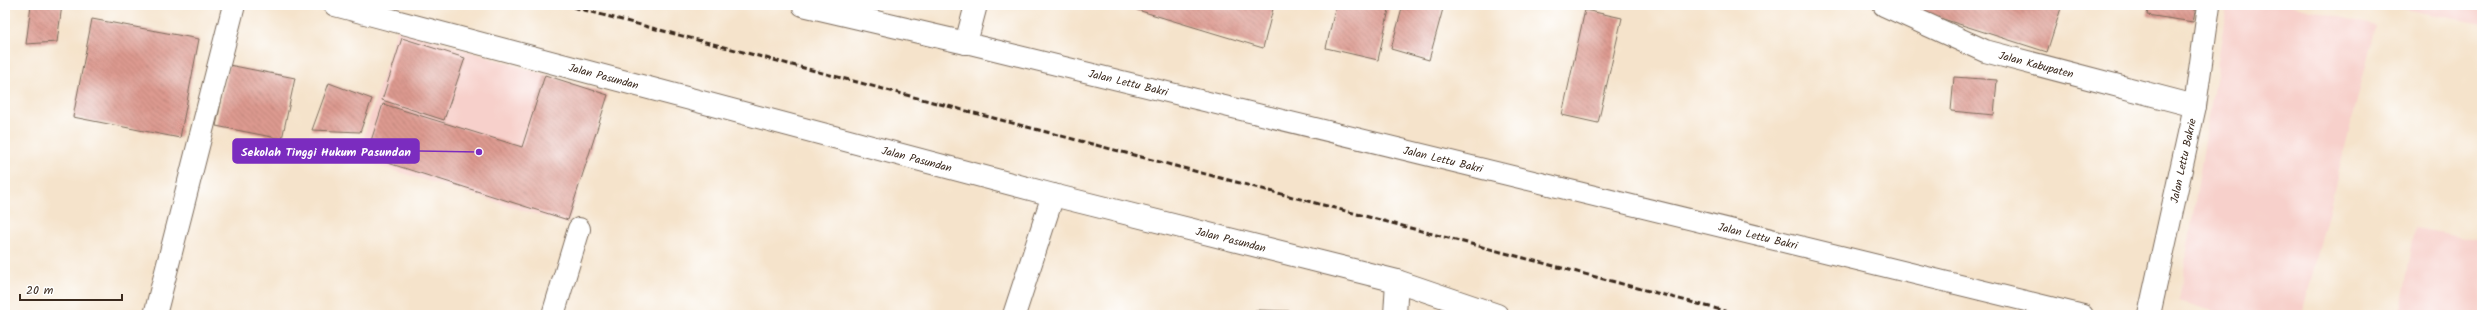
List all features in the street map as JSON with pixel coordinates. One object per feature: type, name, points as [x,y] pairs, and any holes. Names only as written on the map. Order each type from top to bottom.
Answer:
[{"type":"street","points":[[155,315],[234,5]]},
{"type":"street","name":"Jalan Pasundan","points":[[335,5],[1053,195],[1397,281],[1498,315]]},
{"type":"street","name":"Jalan Lettu Bakri","points":[[803,5],[966,43]]},
{"type":"street","points":[[966,43],[976,5]]},
{"type":"street","name":"Jalan Kabupaten","points":[[1884,5],[1985,51],[2195,106]]},
{"type":"street","name":"Jalan Lettu Bakrie","points":[[2149,315],[2195,106],[2208,5]]},
{"type":"street","points":[[1014,315],[1053,195]]},
{"type":"street","points":[[553,315],[579,229]]},
{"type":"street","points":[[1395,315],[1397,281]]},
{"type":"lane","name":"Jalan Lettu Bakri","points":[[966,43],[2083,315]]},
{"type":"shaded area","points":[[2227,5],[2291,5],[2376,26],[2302,315],[2226,315],[2179,301]]},
{"type":"shaded area","points":[[2384,5],[2482,5],[2482,24]]},
{"type":"shaded area","points":[[397,29],[608,94],[568,224],[357,159]]},
{"type":"shaded area","points":[[2415,228],[2482,240],[2482,315],[2400,315]]},
{"type":"building","points":[[5,5],[9,5],[5,14]]},
{"type":"building","points":[[31,5],[62,5],[57,42],[26,44]]},
{"type":"building","points":[[1121,5],[1274,5],[1263,48]]},
{"type":"building","points":[[1336,5],[1390,5],[1378,60],[1326,48]]},
{"type":"building","points":[[1403,5],[1444,5],[1429,60],[1391,49]]},
{"type":"building","points":[[1923,5],[2017,5],[2025,8],[2026,5],[2062,5],[2047,52],[1921,12]]},
{"type":"building","points":[[2149,5],[2196,5],[2193,22],[2147,15]]},
{"type":"building","points":[[1585,10],[1622,18],[1598,123],[1562,115]]},
{"type":"building","points":[[92,19],[199,39],[180,138],[73,117]]},
{"type":"building","points":[[402,38],[465,58],[444,120],[382,100]]},
{"type":"building","points":[[229,65],[295,78],[282,139],[216,126]]},
{"type":"building","points":[[545,75],[608,95],[568,220],[366,156],[383,104],[522,147]]},
{"type":"building","points":[[1954,77],[1997,80],[1994,115],[1951,111]]},
{"type":"building","points":[[329,83],[372,99],[360,132],[312,130]]},
{"type":"building","points":[[1255,310],[1293,311],[1292,315],[1255,315]]},
{"type":"railway","points":[[565,5],[1740,315]]},
{"type":"place","name":"Sekolah Tinggi Hukum Pasundan","points":[[479,152]]}]
